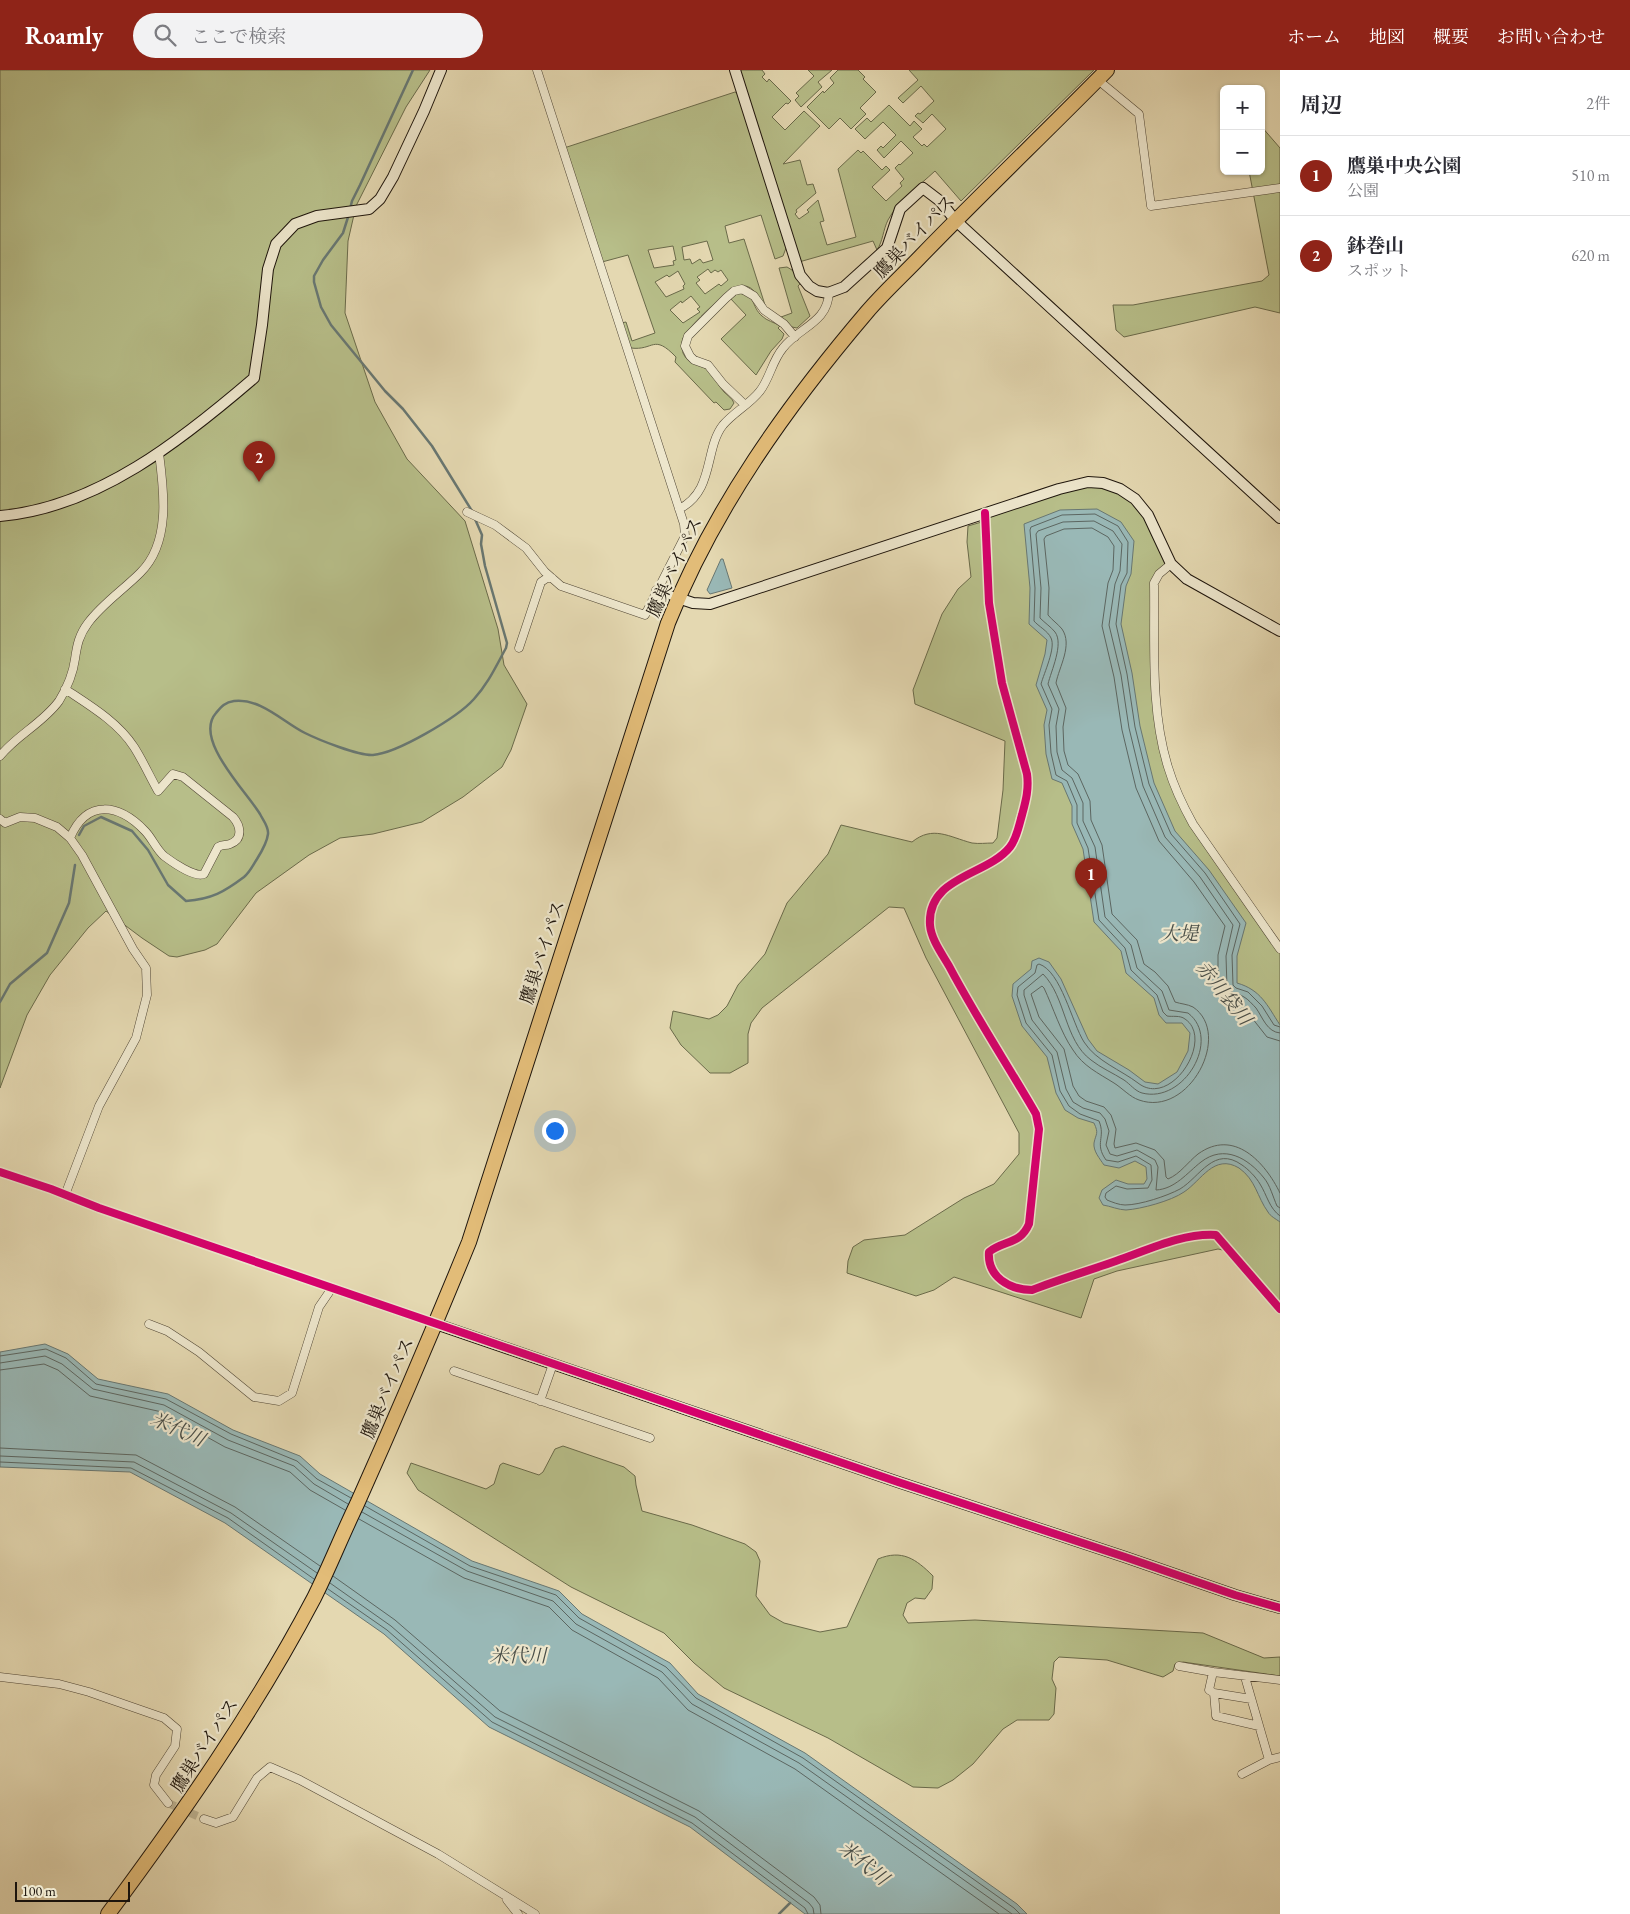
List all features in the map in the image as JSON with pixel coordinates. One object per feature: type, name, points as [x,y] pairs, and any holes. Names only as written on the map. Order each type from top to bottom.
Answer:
[{"type":"highway","name":"鷹巣バイパス","points":[[108,1914],[205,1780],[268,1678],[314,1598],[436,1324],[469,1242],[659,649],[678,598],[710,533],[760,450],[802,393],[868,311],[955,220],[1102,75]]},
{"type":"street","points":[[0,516],[18,514],[65,501],[110,482],[159,453],[201,423],[254,378],[268,269],[271,255],[280,238],[295,224],[317,216],[369,209],[380,199],[393,177],[441,70]]},
{"type":"street","points":[[467,512],[495,525],[526,548],[561,586],[645,615],[685,536],[684,524],[537,70]]},
{"type":"street","points":[[735,70],[800,275],[817,291],[830,292],[844,287],[887,248],[900,209],[923,188],[940,201],[955,220],[1280,518]]},
{"type":"street","points":[[1102,75],[1139,114],[1151,206],[1280,188]]},
{"type":"street","points":[[745,405],[723,384],[708,365],[694,360],[690,356],[685,346],[688,336],[734,291],[742,290],[754,296],[764,310],[784,324],[795,337]]},
{"type":"street","points":[[679,509],[691,501],[698,491],[709,467],[717,436],[723,425],[760,391],[767,380],[773,363],[784,347],[825,311],[830,292]]},
{"type":"street","points":[[0,756],[47,714],[59,700],[70,680],[79,637],[87,624],[99,610],[142,572],[150,561],[157,546],[164,491],[159,453]]},
{"type":"street","points":[[656,590],[693,603],[710,604],[1059,488],[1088,482],[1103,483],[1120,488],[1135,499],[1144,509],[1171,564],[1186,579],[1280,632]]},
{"type":"street","points":[[985,513],[988,603],[1002,683],[1029,787],[1016,835],[1010,846],[990,864],[958,879],[940,893],[933,904],[930,924],[934,938],[970,1005],[1036,1114],[1039,1129],[1029,1224],[1025,1234],[1010,1243],[997,1245],[989,1252],[988,1260],[992,1272],[1004,1282],[1021,1290],[1032,1290],[1162,1245],[1205,1234],[1216,1235],[1280,1309]]},
{"type":"street","points":[[1171,564],[1159,574],[1154,584],[1156,698],[1168,767],[1182,804],[1193,824],[1280,949]]},
{"type":"street","points":[[519,648],[541,582],[547,578],[552,578]]},
{"type":"street","points":[[65,690],[89,705],[120,730],[133,746],[158,791],[173,774],[183,777],[233,817],[241,830],[240,835],[230,844],[222,844],[218,847],[204,874],[200,876],[162,855],[147,832],[132,818],[105,808],[84,816],[74,828],[70,838]]},
{"type":"street","points":[[0,819],[5,823],[20,817],[35,818],[57,827],[70,838],[82,855],[133,949],[146,968],[147,995],[136,1038],[98,1106],[66,1195]]},
{"type":"street","points":[[0,1172],[99,1208],[898,1482],[1235,1595],[1280,1608]]},
{"type":"street","points":[[149,1324],[166,1331],[199,1352],[254,1397],[279,1401],[292,1393],[318,1307],[332,1288]]},
{"type":"street","points":[[540,1401],[553,1364]]},
{"type":"street","points":[[454,1371],[650,1438]]},
{"type":"street","points":[[1179,1666],[1245,1677],[1280,1680]]},
{"type":"street","points":[[1213,1672],[1209,1690],[1214,1693],[1251,1699]]},
{"type":"street","points":[[0,1677],[59,1684],[146,1710],[164,1718],[177,1729],[175,1746],[156,1775],[154,1785],[168,1803]]},
{"type":"street","points":[[1242,1774],[1276,1760],[1259,1726],[1245,1677]]},
{"type":"street","points":[[1214,1693],[1216,1716],[1259,1726]]},
{"type":"street","points":[[204,1819],[216,1823],[233,1817],[257,1778],[270,1767],[300,1780],[438,1854],[470,1872],[535,1914]]},
{"type":"street","points":[[505,1896],[518,1914]]},
{"type":"green space","points":[[0,70],[430,70],[406,107],[356,206],[348,241],[345,313],[375,402],[407,459],[465,521],[498,629],[504,665],[527,704],[511,750],[502,767],[463,797],[422,822],[373,834],[340,838],[309,855],[256,893],[217,944],[205,950],[177,957],[169,956],[106,911],[88,928],[50,975],[27,1015],[0,1088]]},
{"type":"green space","points":[[739,70],[762,70],[765,74],[762,77],[767,82],[769,79],[791,101],[788,104],[786,103],[772,117],[785,130],[804,111],[820,126],[783,164],[800,160],[807,185],[813,184],[816,193],[796,210],[795,214],[799,219],[809,212],[807,210],[818,200],[824,221],[820,222],[827,245],[856,237],[838,169],[858,150],[861,153],[863,151],[882,170],[886,166],[890,170],[872,187],[886,201],[902,186],[900,183],[904,179],[895,168],[913,153],[901,141],[884,158],[877,150],[881,146],[883,148],[896,135],[883,122],[865,139],[855,129],[867,118],[871,122],[889,105],[910,126],[914,121],[922,129],[913,137],[922,146],[924,144],[927,147],[946,129],[932,114],[923,123],[915,116],[918,113],[920,114],[934,101],[921,86],[903,103],[898,98],[918,80],[909,70],[1094,70],[961,201],[935,171],[897,206],[886,224],[877,250],[873,241],[799,262]]},
{"type":"green space","points":[[808,70],[832,70],[818,82],[822,87],[801,107],[795,100],[799,96],[796,93],[814,76]]},
{"type":"green space","points":[[838,70],[858,70],[865,77],[863,79],[876,92],[860,108],[866,114],[851,129],[840,118],[829,129],[807,107],[834,83],[830,78]]},
{"type":"green space","points":[[735,92],[739,94],[786,248],[783,256],[775,259],[761,215],[725,226],[729,243],[744,239],[765,305],[756,293],[747,286],[737,288],[710,308],[683,338],[682,348],[685,357],[710,372],[722,390],[733,401],[734,403],[730,409],[724,410],[716,402],[714,403],[675,362],[676,357],[662,346],[658,344],[631,348],[621,323],[626,322],[632,341],[655,333],[628,255],[602,262],[564,148]],"holes":[[[707,241],[713,260],[703,263],[700,259],[692,264],[690,259],[684,260],[682,247]],[[673,246],[676,260],[673,261],[674,265],[654,268],[648,250]],[[708,269],[711,273],[715,270],[718,272],[721,270],[728,280],[705,294],[696,283],[700,280],[697,277]],[[678,271],[685,284],[683,286],[684,289],[666,297],[655,282],[667,275],[669,277]],[[691,296],[700,307],[697,309],[700,312],[683,323],[670,310],[681,301],[682,303]]]},
{"type":"green space","points":[[1265,131],[1280,148],[1280,313],[1255,307],[1124,337],[1116,330],[1113,305],[1133,305],[1262,281],[1269,275],[1250,175],[1265,175]]},
{"type":"green space","points":[[787,267],[802,282],[798,286],[810,316],[797,328],[792,327],[781,317],[792,313],[779,268]]},
{"type":"green space","points":[[737,294],[747,295],[762,316],[780,326],[778,328],[784,334],[756,375],[721,339],[746,315],[730,298]]},
{"type":"green space","points":[[1088,482],[1135,499],[1171,564],[1154,584],[1161,735],[1182,804],[1280,949],[1280,1309],[1232,1252],[1218,1249],[1117,1271],[1094,1279],[1081,1318],[954,1277],[934,1290],[916,1296],[847,1273],[848,1261],[853,1247],[864,1240],[905,1235],[964,1198],[994,1184],[1019,1154],[1019,1133],[926,958],[904,908],[889,907],[762,1008],[751,1023],[748,1034],[748,1063],[730,1073],[710,1073],[681,1045],[670,1028],[673,1011],[709,1019],[718,1015],[727,1006],[738,985],[765,954],[787,903],[828,854],[841,825],[912,842],[927,834],[934,833],[972,843],[993,843],[997,838],[1003,790],[1005,741],[915,704],[913,690],[942,614],[958,589],[971,577],[967,542],[968,526],[985,521],[985,513]]},
{"type":"green space","points":[[563,1446],[624,1467],[635,1476],[642,1511],[692,1525],[745,1544],[756,1552],[760,1561],[756,1596],[770,1615],[784,1623],[820,1632],[847,1627],[878,1559],[894,1555],[908,1557],[933,1576],[932,1589],[925,1599],[915,1598],[907,1603],[903,1615],[908,1623],[975,1620],[1203,1633],[1264,1658],[1280,1657],[1280,1676],[1183,1662],[1175,1664],[1173,1671],[1163,1677],[1107,1660],[1059,1657],[1054,1662],[1052,1679],[1056,1688],[1054,1714],[1049,1720],[1017,1720],[1003,1729],[973,1764],[953,1780],[938,1788],[913,1787],[828,1738],[724,1688],[694,1663],[664,1633],[571,1587],[418,1490],[407,1473],[411,1463],[486,1489],[494,1484],[500,1465],[503,1463],[539,1475],[543,1472],[555,1449]]},
{"type":"water","name":"大堤","points":[[1097,509],[1121,522],[1134,541],[1131,574],[1126,586],[1121,624],[1132,673],[1140,726],[1154,783],[1175,831],[1209,870],[1246,923],[1237,956],[1237,983],[1258,994],[1280,1025],[1280,1222],[1264,1206],[1256,1189],[1245,1173],[1230,1164],[1215,1166],[1184,1192],[1156,1204],[1126,1210],[1103,1205],[1099,1198],[1102,1190],[1116,1180],[1128,1184],[1144,1184],[1147,1179],[1146,1167],[1135,1161],[1119,1168],[1104,1165],[1095,1149],[1094,1143],[1097,1132],[1094,1123],[1078,1118],[1065,1110],[1056,1093],[1047,1057],[1022,1026],[1012,996],[1013,984],[1031,969],[1032,961],[1039,958],[1049,962],[1061,979],[1088,1039],[1097,1051],[1145,1082],[1158,1084],[1177,1072],[1188,1051],[1190,1033],[1182,1023],[1166,1023],[1159,1015],[1154,998],[1126,973],[1121,951],[1094,922],[1083,849],[1072,824],[1072,806],[1062,783],[1052,779],[1046,754],[1044,725],[1047,710],[1036,685],[1047,640],[1029,624],[1030,588],[1024,524],[1060,510]]},
{"type":"water","points":[[721,559],[723,559],[732,588],[710,594],[707,590]]},
{"type":"water","name":"米代川","points":[[45,1344],[68,1354],[98,1379],[168,1394],[233,1430],[300,1456],[320,1474],[472,1561],[559,1591],[582,1614],[670,1663],[698,1694],[805,1753],[1017,1904],[1027,1914],[805,1914],[690,1827],[489,1727],[384,1634],[225,1523],[130,1472],[0,1467],[0,1352]]},
{"type":"waterway","points":[[350,209],[413,70]]},
{"type":"waterway","points":[[349,214],[343,233],[314,276],[321,307],[331,325],[432,446],[472,511]]},
{"type":"waterway","points":[[79,835],[84,826],[101,817],[132,831],[148,850],[168,885],[186,901],[211,896],[230,887],[246,875],[267,841],[268,834],[267,826],[260,814],[224,765],[211,737],[211,724],[216,713],[228,702],[244,701],[253,703],[311,736],[367,755],[384,753],[397,748],[441,725],[466,707],[488,681],[507,643],[485,566],[481,544],[482,535],[475,519]]},
{"type":"waterway","points":[[0,1002],[10,984],[47,953],[69,903],[75,865]]},
{"type":"waterway","points":[[779,1914],[790,1903]]},
{"type":"tunnel","points":[[168,1803],[204,1819]]},
{"type":"cycle path","points":[[985,513],[989,603],[1002,683],[1027,774],[1027,794],[1018,831],[1010,847],[1000,857],[948,886],[938,896],[932,909],[930,925],[932,936],[937,946],[1036,1114],[1039,1129],[1029,1224],[1021,1236],[989,1252],[989,1261],[996,1275],[1008,1285],[1032,1290],[1178,1239],[1216,1235],[1280,1309]]},
{"type":"cycle path","points":[[0,1172],[99,1208],[898,1482],[1235,1595],[1280,1608]]},
{"type":"place","name":"鉢巻山","points":[[259,482]]},
{"type":"place","name":"鷹巣中央公園","points":[[1091,899]]},
{"type":"water label","name":"赤川袋川","points":[[1224,993]]}]
